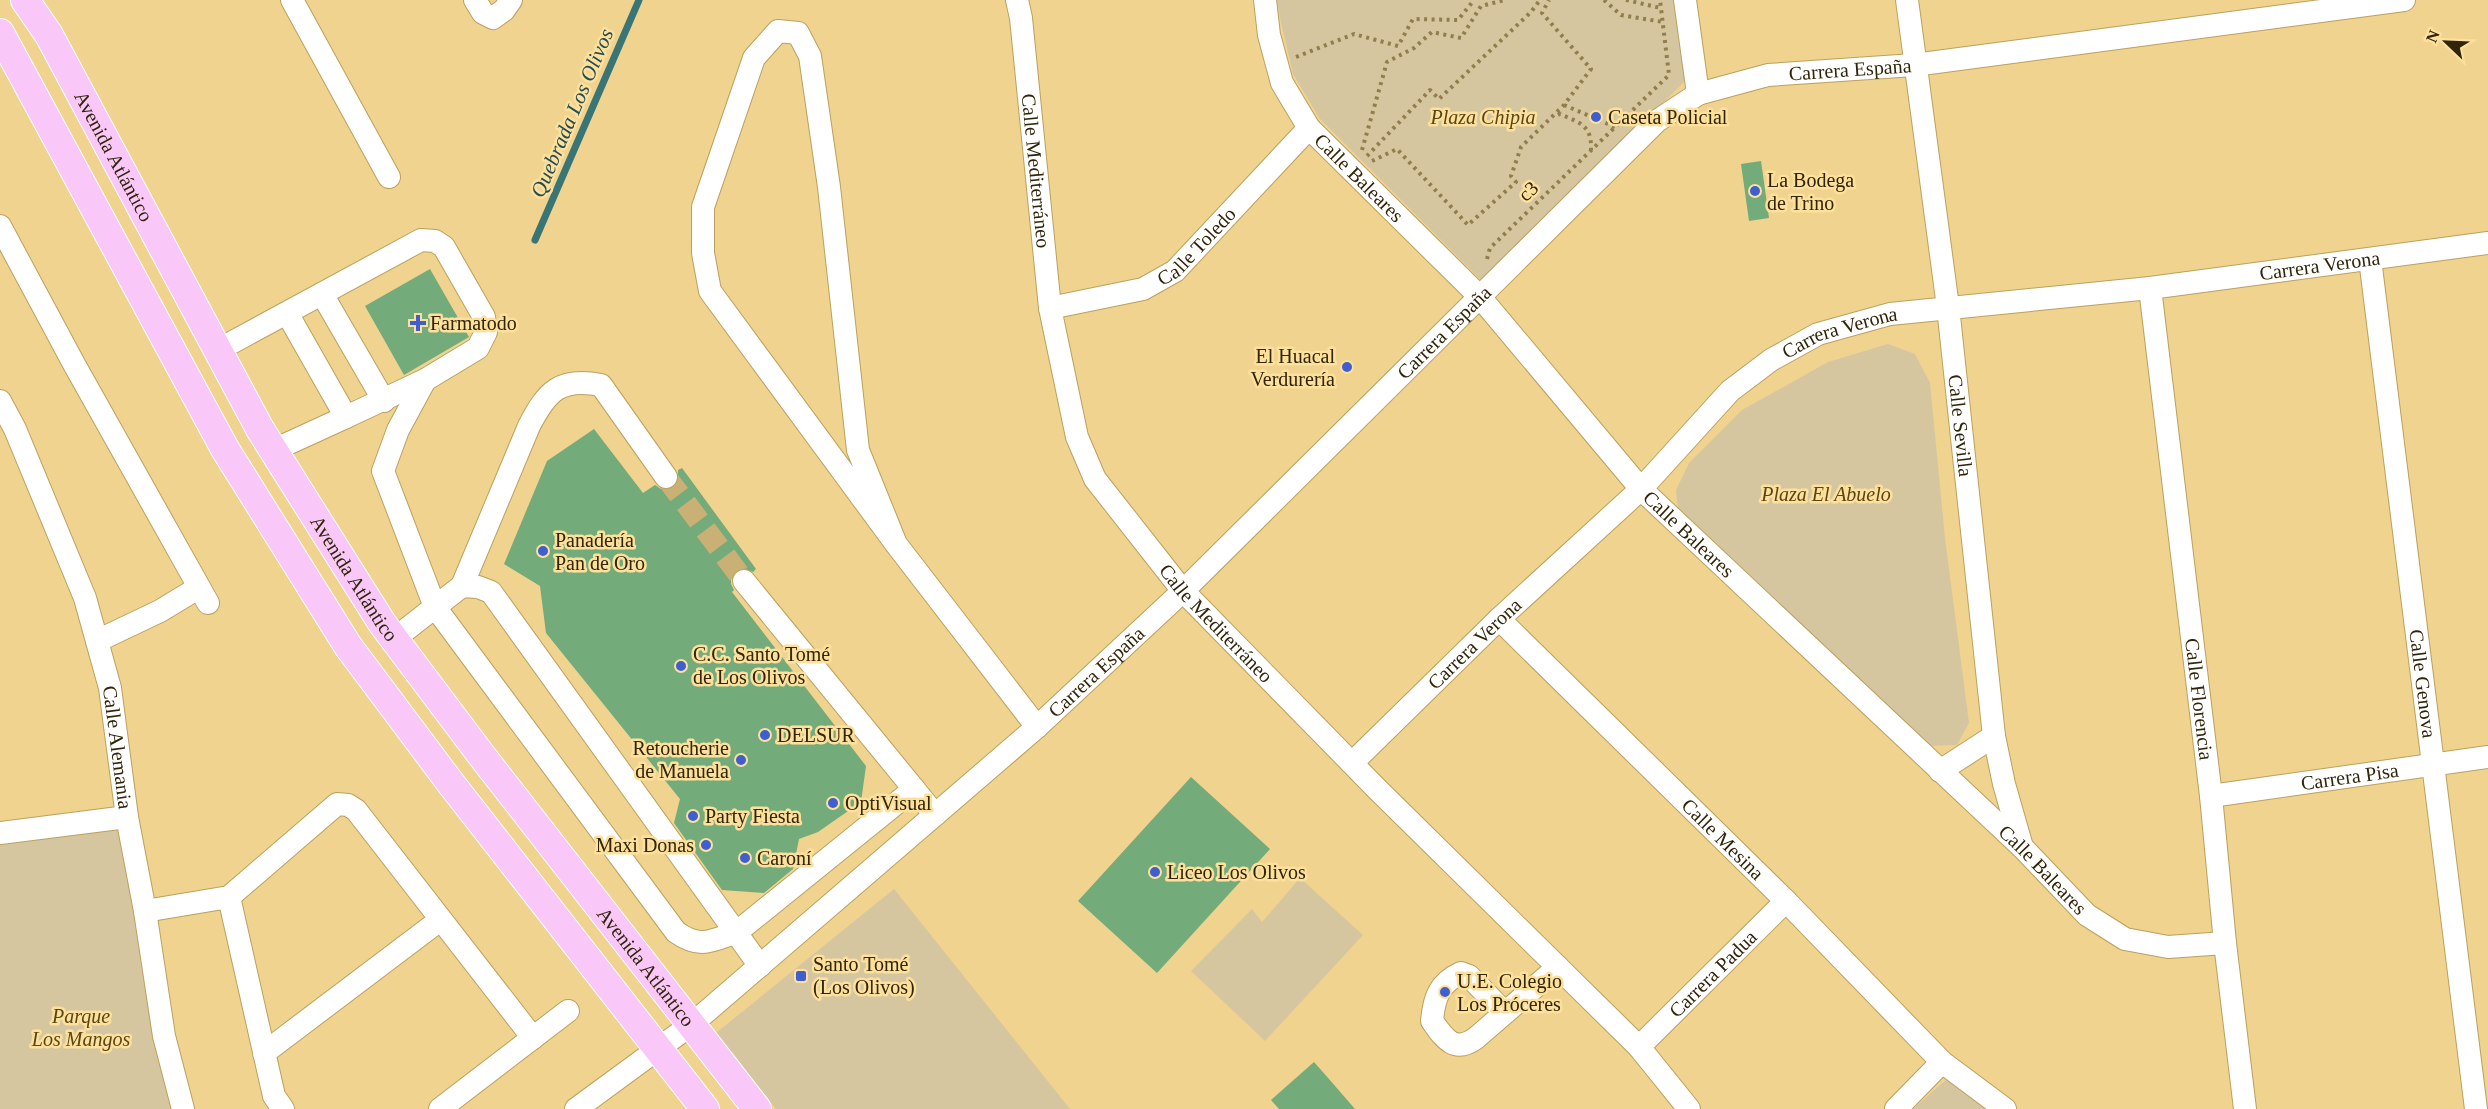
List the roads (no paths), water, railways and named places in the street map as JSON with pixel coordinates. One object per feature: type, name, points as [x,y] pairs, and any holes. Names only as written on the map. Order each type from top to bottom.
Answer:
[{"type":"main road","name":"Avenida Atlántico","points":[[25,0],[49,35],[274,450],[394,639],[482,756],[757,1109]]},
{"type":"main road","name":"Avenida Atlántico","points":[[0,33],[225,449],[348,646],[449,781],[705,1109]]},
{"type":"street","points":[[291,0],[389,177]]},
{"type":"street","points":[[475,0],[483,14],[493,18],[504,10],[511,0]]},
{"type":"street","name":"Calle Mediterráneo","points":[[1017,0],[1021,18],[1050,308],[1077,436],[1095,479],[1183,591],[1352,763],[1639,1047],[1689,1109]]},
{"type":"street","name":"Calle Baleares","points":[[1265,0],[1269,35],[1281,82],[1309,128],[1480,297],[1641,489],[2023,848],[2087,915],[2125,939],[2168,947],[2224,943]]},
{"type":"street","points":[[1685,0],[1698,94]]},
{"type":"street","name":"Calle Sevilla","points":[[1907,0],[1948,307],[1994,736],[2004,784],[2023,848]]},
{"type":"street","name":"Carrera España","points":[[576,1109],[692,1024],[1037,727],[1183,591],[1657,120],[1698,94],[1768,75],[1914,65],[2351,4],[2404,0]]},
{"type":"street","points":[[896,544],[858,450],[829,187],[810,56],[798,33],[778,32],[754,58],[703,207],[703,253],[710,291],[896,544],[1037,727]]},
{"type":"street","name":"Calle Toledo","points":[[1050,308],[1143,290],[1175,271],[1309,128]]},
{"type":"street","points":[[0,226],[203,595],[160,611],[97,641]]},
{"type":"street","points":[[218,350],[421,240],[435,241],[444,247],[484,316],[486,332],[477,348],[425,380],[384,401],[274,450]]},
{"type":"street","name":"Carrera Verona","points":[[1352,763],[1499,619],[1641,489],[1730,391],[1771,360],[1818,334],[1890,314],[2150,288],[2488,243]]},
{"type":"street","name":"Calle Genova","points":[[2370,259],[2476,1109]]},
{"type":"street","name":"Calle Florencia","points":[[2150,288],[2211,796],[2224,943],[2245,1109]]},
{"type":"street","points":[[322,294],[384,401]]},
{"type":"street","points":[[287,313],[346,417]]},
{"type":"street","points":[[425,380],[398,430],[383,471],[435,607],[676,932],[688,941],[703,944],[737,932],[914,789]]},
{"type":"street","points":[[394,639],[462,586],[530,426],[542,402],[559,387],[579,381],[601,385],[666,477]]},
{"type":"street","name":"Calle Alemania","points":[[0,401],[15,429],[77,577],[110,688],[127,817],[145,911],[164,1036],[183,1109]]},
{"type":"street","points":[[744,581],[935,814]]},
{"type":"street","points":[[462,586],[478,587],[491,592],[760,966]]},
{"type":"street","name":"Calle Mesina","points":[[1499,619],[1786,901],[1942,1062],[2005,1109]]},
{"type":"street","points":[[1940,771],[1994,736]]},
{"type":"street","name":"Carrera Pisa","points":[[2211,796],[2488,757]]},
{"type":"street","points":[[145,911],[229,897],[338,804],[357,810],[532,1038]]},
{"type":"street","points":[[0,833],[127,817]]},
{"type":"street","points":[[229,897],[274,1096],[283,1109]]},
{"type":"street","name":"Carrera Padua","points":[[1639,1047],[1786,901]]},
{"type":"street","points":[[264,1053],[440,920]]},
{"type":"street","points":[[1505,1013],[1558,967]]},
{"type":"street","points":[[440,1109],[568,1011]]},
{"type":"street","points":[[1896,1109],[1942,1062]]},
{"type":"waterway","name":"Quebrada Los Olivos","points":[[535,240],[639,0]]},
{"type":"tunnel","points":[[666,477],[744,581]]},
{"type":"place","name":"Caseta Policial","points":[[1596,117]]},
{"type":"place","name":"La Bodega de Trino","points":[[1755,191]]},
{"type":"place","name":"Farmatodo","points":[[418,323]]},
{"type":"place","name":"El Huacal Verdurería","points":[[1347,367]]},
{"type":"place","name":"Panadería Pan de Oro","points":[[543,551]]},
{"type":"place","name":"C.C. Santo Tomé de Los Olivos","points":[[681,666]]},
{"type":"place","name":"DELSUR","points":[[765,735]]},
{"type":"place","name":"Retoucherie de Manuela","points":[[741,760]]},
{"type":"place","name":"OptiVisual","points":[[833,803]]},
{"type":"place","name":"Party Fiesta","points":[[693,816]]},
{"type":"place","name":"Maxi Donas","points":[[706,845]]},
{"type":"place","name":"Caroní","points":[[745,858]]},
{"type":"place","name":"Liceo Los Olivos","points":[[1155,872]]},
{"type":"place","name":"Santo Tomé (Los Olivos)","points":[[801,976]]},
{"type":"place","name":"U.E. Colegio Los Próceres","points":[[1445,992]]},
{"type":"park label","name":"Plaza Chipia","points":[[1483,117]]},
{"type":"park label","name":"Plaza El Abuelo","points":[[1826,494]]},
{"type":"park label","name":"Parque Los Mangos","points":[[81,1028]]}]
